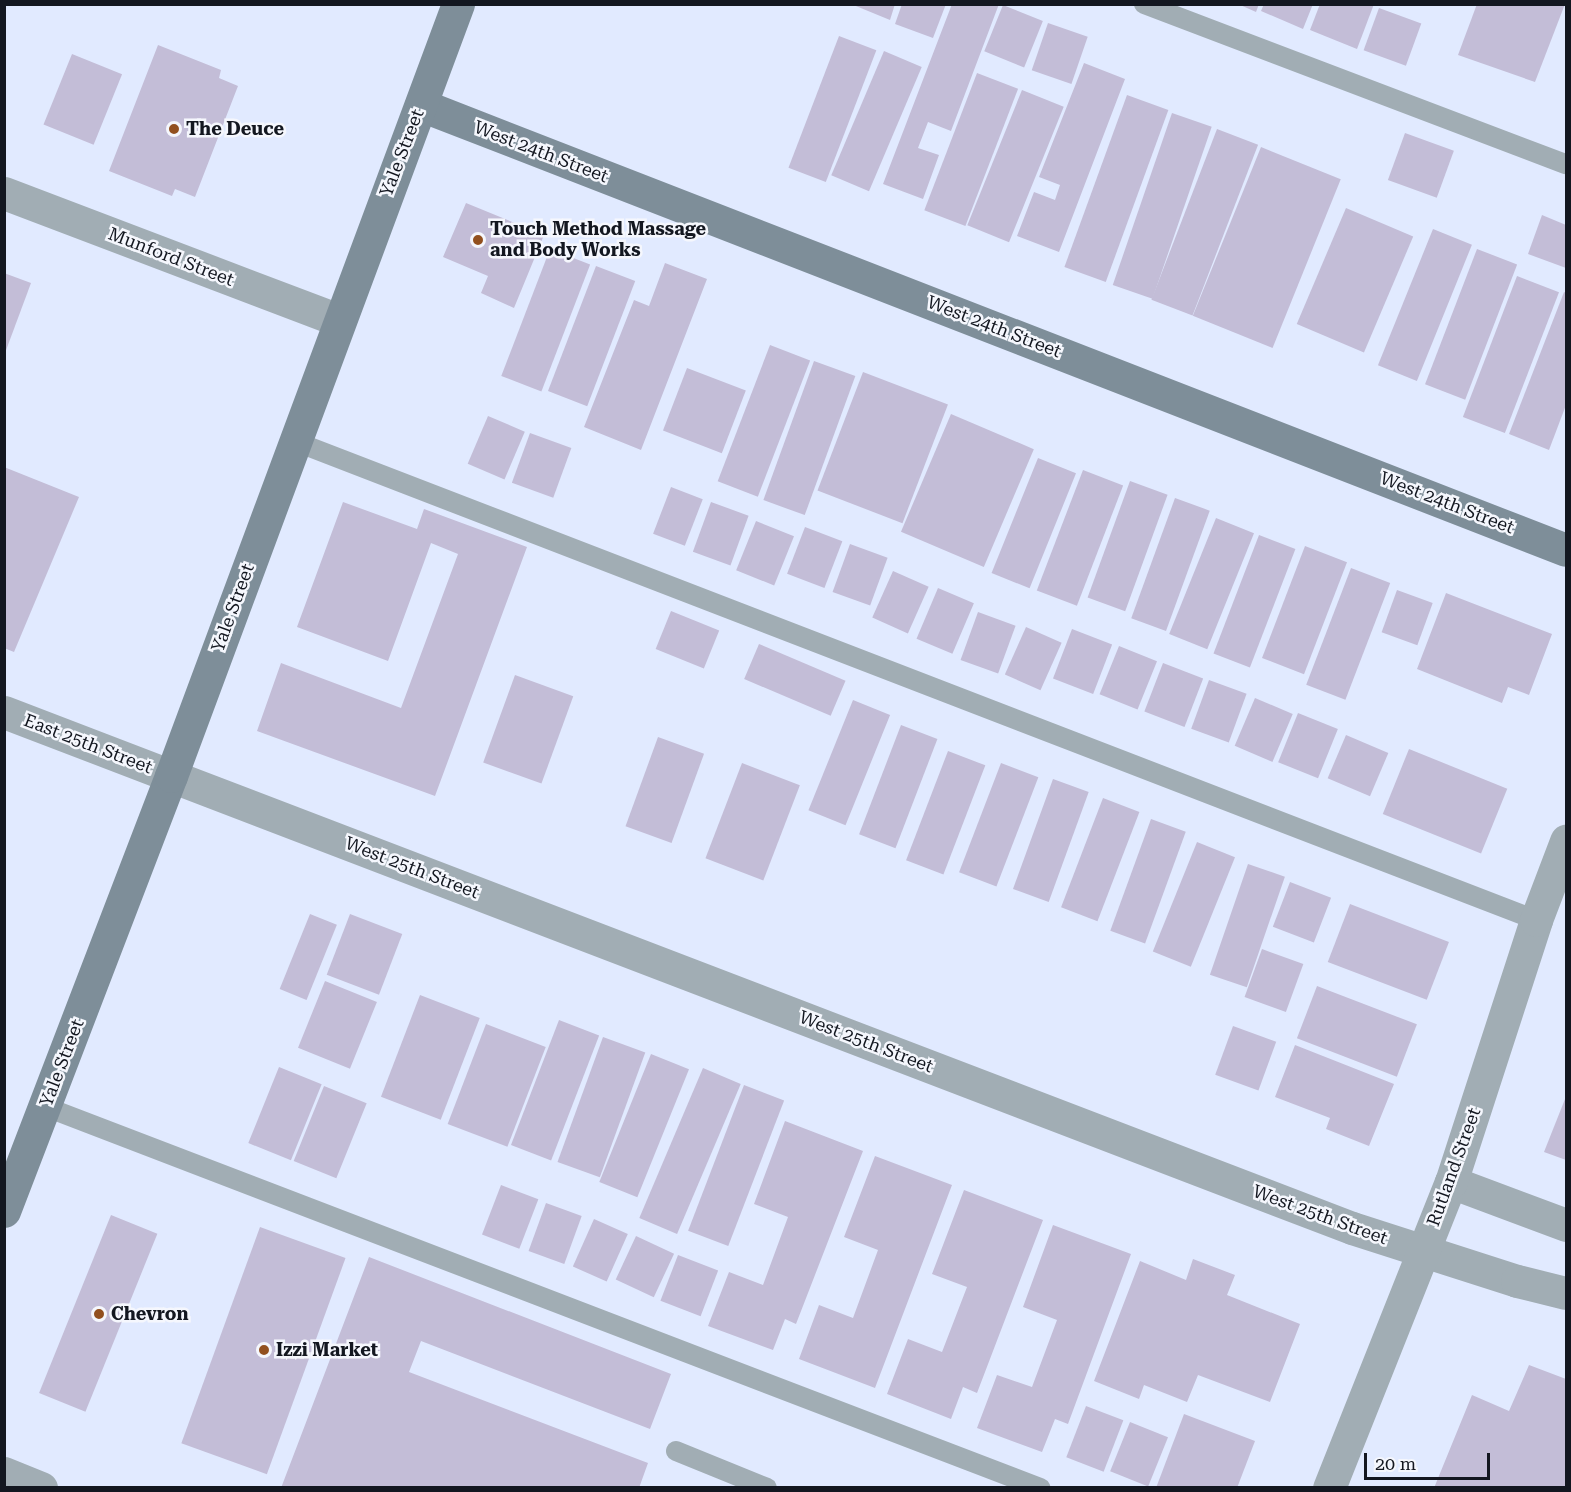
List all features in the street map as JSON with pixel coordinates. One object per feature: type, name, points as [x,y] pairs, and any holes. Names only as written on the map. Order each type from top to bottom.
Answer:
[{"type":"main road","name":"Yale Street","points":[[8,1193],[46,1107],[171,776],[338,320],[458,4]]},
{"type":"main road","name":"West 24th Street","points":[[421,105],[1566,550]]},
{"type":"street","name":"Munford Street","points":[[4,193],[338,320]]},
{"type":"street","name":"East 25th Street","points":[[4,712],[171,776]]},
{"type":"street","name":"West 25th Street","points":[[171,776],[1341,1224],[1422,1252],[1566,1293]]},
{"type":"street","name":"Rutland Street","points":[[1329,1488],[1451,1182],[1536,920],[1566,841]]},
{"type":"street","points":[[1451,1182],[1566,1225]]},
{"type":"street","points":[[4,1473],[41,1488]]},
{"type":"lane","points":[[1144,4],[1566,164]]},
{"type":"lane","points":[[294,441],[1536,920]]},
{"type":"lane","points":[[46,1107],[1040,1488]]},
{"type":"lane","points":[[676,1451],[767,1488]]},
{"type":"building","points":[[851,4],[895,4],[890,20]]},
{"type":"building","points":[[902,4],[946,4],[933,38],[895,24]]},
{"type":"building","points":[[952,4],[999,4],[951,131],[928,122],[918,148],[939,155],[923,199],[883,184]]},
{"type":"building","points":[[1238,4],[1259,4],[1256,12]]},
{"type":"building","points":[[1264,4],[1313,4],[1303,29],[1261,11]]},
{"type":"building","points":[[1320,4],[1374,4],[1357,49],[1310,30]]},
{"type":"building","points":[[1477,4],[1565,4],[1535,82],[1458,55]]},
{"type":"building","points":[[1003,5],[1043,21],[1024,67],[984,51]]},
{"type":"building","points":[[1379,8],[1421,23],[1406,66],[1364,50]]},
{"type":"building","points":[[1048,23],[1088,37],[1071,84],[1032,70]]},
{"type":"building","points":[[839,36],[876,50],[826,182],[788,168]]},
{"type":"building","name":"The Deuce","points":[[158,45],[221,70],[219,78],[238,86],[195,197],[175,189],[172,196],[109,171]]},
{"type":"building","points":[[884,51],[922,67],[869,191],[831,175]]},
{"type":"building","points":[[72,54],[122,74],[94,145],[44,124]]},
{"type":"building","points":[[1084,63],[1125,79],[1059,252],[1017,236],[1034,192],[1055,200],[1060,185],[1039,177]]},
{"type":"building","points":[[977,73],[1018,89],[965,226],[924,210]]},
{"type":"building","points":[[1022,90],[1064,107],[1009,242],[967,225]]},
{"type":"building","points":[[1127,95],[1168,110],[1106,282],[1064,267]]},
{"type":"building","points":[[1172,113],[1212,127],[1152,299],[1113,285]]},
{"type":"building","points":[[1217,129],[1258,145],[1192,316],[1151,300]]},
{"type":"building","points":[[1405,133],[1454,151],[1437,198],[1388,180]]},
{"type":"building","points":[[1261,147],[1341,179],[1273,348],[1193,316]]},
{"type":"building","points":[[466,203],[544,235],[514,308],[481,293],[488,276],[443,257]]},
{"type":"building","points":[[1346,208],[1413,237],[1364,353],[1297,324]]},
{"type":"building","points":[[1542,215],[1566,225],[1566,268],[1528,254]]},
{"type":"building","points":[[1433,229],[1472,245],[1417,381],[1378,365]]},
{"type":"building","points":[[550,249],[590,264],[541,391],[501,376]]},
{"type":"building","points":[[1477,249],[1517,264],[1465,400],[1425,384]]},
{"type":"building","points":[[665,263],[707,279],[641,450],[584,427],[634,300],[649,306]]},
{"type":"building","points":[[596,266],[635,281],[587,406],[548,391]]},
{"type":"building","points":[[4,273],[31,283],[5,353],[4,353]]},
{"type":"building","points":[[1517,276],[1559,292],[1505,433],[1463,417]]},
{"type":"building","points":[[1564,292],[1566,293],[1566,405],[1549,450],[1509,434]]},
{"type":"building","points":[[770,345],[810,360],[758,497],[718,481]]},
{"type":"building","points":[[814,361],[855,376],[805,515],[763,500]]},
{"type":"building","points":[[687,368],[746,391],[722,453],[663,431]]},
{"type":"building","points":[[863,372],[948,405],[902,523],[817,491]]},
{"type":"building","points":[[951,414],[1034,449],[984,567],[901,532]]},
{"type":"building","points":[[488,416],[525,432],[505,479],[468,464]]},
{"type":"building","points":[[530,433],[571,448],[553,498],[512,483]]},
{"type":"building","points":[[1038,458],[1076,473],[1030,588],[992,573]]},
{"type":"building","points":[[4,467],[79,497],[14,652],[4,648]]},
{"type":"building","points":[[1083,470],[1123,485],[1077,606],[1037,590]]},
{"type":"building","points":[[1130,481],[1168,495],[1125,611],[1088,598]]},
{"type":"building","points":[[671,487],[703,499],[685,546],[653,534]]},
{"type":"building","points":[[1175,498],[1210,511],[1166,631],[1131,618]]},
{"type":"building","points":[[343,502],[417,529],[424,509],[527,547],[435,796],[257,731],[281,663],[401,708],[458,554],[431,543],[388,661],[297,627]]},
{"type":"building","points":[[711,502],[749,516],[730,565],[693,552]]},
{"type":"building","points":[[1216,518],[1254,533],[1207,649],[1169,634]]},
{"type":"building","points":[[756,521],[794,536],[774,585],[736,570]]},
{"type":"building","points":[[805,527],[842,541],[824,588],[787,574]]},
{"type":"building","points":[[1259,535],[1295,549],[1250,668],[1213,654]]},
{"type":"building","points":[[850,544],[888,558],[870,606],[833,592]]},
{"type":"building","points":[[1305,546],[1347,562],[1304,674],[1262,658]]},
{"type":"building","points":[[1351,568],[1390,583],[1345,700],[1306,685]]},
{"type":"building","points":[[893,571],[929,587],[908,633],[872,618]]},
{"type":"building","points":[[938,588],[974,603],[952,654],[917,639]]},
{"type":"building","points":[[1397,590],[1433,603],[1417,645],[1382,632]]},
{"type":"building","points":[[1446,593],[1552,634],[1529,695],[1508,687],[1502,703],[1417,669]]},
{"type":"building","points":[[671,611],[719,630],[704,668],[656,649]]},
{"type":"building","points":[[978,612],[1016,626],[998,674],[961,660]]},
{"type":"building","points":[[1026,627],[1062,643],[1040,690],[1005,675]]},
{"type":"building","points":[[1072,629],[1112,644],[1093,694],[1053,678]]},
{"type":"building","points":[[759,644],[846,681],[831,716],[744,679]]},
{"type":"building","points":[[1119,646],[1157,661],[1138,710],[1100,694]]},
{"type":"building","points":[[1163,663],[1203,678],[1185,727],[1144,712]]},
{"type":"building","points":[[515,675],[573,696],[541,784],[483,762]]},
{"type":"building","points":[[1209,680],[1247,694],[1229,743],[1191,729]]},
{"type":"building","points":[[1255,698],[1293,714],[1272,762],[1235,746]]},
{"type":"building","points":[[853,700],[890,715],[846,825],[808,810]]},
{"type":"building","points":[[1298,713],[1338,729],[1318,778],[1278,762]]},
{"type":"building","points":[[901,725],[937,739],[895,848],[859,834]]},
{"type":"building","points":[[1346,735],[1388,753],[1370,796],[1328,778]]},
{"type":"building","points":[[658,737],[704,754],[672,843],[626,826]]},
{"type":"building","points":[[1409,749],[1507,789],[1481,854],[1383,814]]},
{"type":"building","points":[[948,751],[985,765],[943,875],[906,860]]},
{"type":"building","points":[[742,763],[800,785],[763,880],[705,858]]},
{"type":"building","points":[[1001,763],[1038,777],[996,887],[959,872]]},
{"type":"building","points":[[1053,779],[1089,792],[1049,902],[1013,889]]},
{"type":"building","points":[[1103,798],[1139,812],[1097,921],[1061,907]]},
{"type":"building","points":[[1151,819],[1186,832],[1145,943],[1110,931]]},
{"type":"building","points":[[1197,842],[1235,857],[1191,967],[1153,951]]},
{"type":"building","points":[[1248,864],[1285,877],[1247,987],[1210,975]]},
{"type":"building","points":[[1290,882],[1331,898],[1314,943],[1273,927]]},
{"type":"building","points":[[1350,904],[1449,942],[1427,1000],[1328,962]]},
{"type":"building","points":[[310,914],[337,925],[307,1000],[280,989]]},
{"type":"building","points":[[350,914],[402,934],[379,995],[327,975]]},
{"type":"building","points":[[1262,949],[1303,964],[1286,1012],[1245,997]]},
{"type":"building","points":[[325,981],[377,1002],[350,1069],[298,1048]]},
{"type":"building","points":[[1317,986],[1417,1024],[1397,1077],[1297,1038]]},
{"type":"building","points":[[420,995],[480,1018],[441,1120],[381,1097]]},
{"type":"building","points":[[559,1020],[599,1035],[551,1161],[511,1145]]},
{"type":"building","points":[[486,1024],[546,1047],[507,1147],[448,1124]]},
{"type":"building","points":[[1233,1026],[1276,1042],[1258,1091],[1215,1075]]},
{"type":"building","points":[[603,1037],[645,1052],[600,1177],[558,1162]]},
{"type":"building","points":[[1295,1045],[1394,1084],[1369,1146],[1326,1129],[1330,1118],[1275,1097]]},
{"type":"building","points":[[651,1054],[689,1069],[637,1197],[599,1182]]},
{"type":"building","points":[[279,1067],[322,1084],[291,1160],[248,1143]]},
{"type":"building","points":[[703,1068],[741,1084],[677,1234],[639,1218]]},
{"type":"building","points":[[744,1085],[784,1100],[728,1246],[688,1231]]},
{"type":"building","points":[[324,1086],[367,1103],[336,1178],[294,1161]]},
{"type":"building","points":[[1566,1099],[1566,1160],[1544,1152]]},
{"type":"building","points":[[785,1121],[863,1151],[796,1324],[785,1319],[773,1350],[708,1326],[729,1272],[763,1285],[788,1217],[754,1204]]},
{"type":"building","points":[[875,1156],[952,1185],[875,1388],[799,1359],[819,1305],[853,1318],[878,1250],[844,1237]]},
{"type":"building","points":[[501,1185],[538,1199],[519,1249],[482,1234]]},
{"type":"building","points":[[964,1190],[1043,1220],[977,1393],[963,1387],[951,1419],[887,1394],[908,1339],[942,1352],[967,1287],[932,1274]]},
{"type":"building","points":[[546,1203],[582,1216],[564,1264],[529,1251]]},
{"type":"building","name":"Chevron","points":[[111,1215],[157,1234],[85,1412],[39,1393]]},
{"type":"building","points":[[594,1219],[628,1234],[607,1282],[573,1267]]},
{"type":"building","points":[[1053,1225],[1131,1254],[1068,1424],[1055,1419],[1042,1452],[977,1428],[997,1375],[1032,1387],[1057,1320],[1023,1307]]},
{"type":"building","name":"Izzi Market","points":[[260,1227],[346,1258],[267,1474],[181,1443]]},
{"type":"building","points":[[636,1236],[674,1254],[654,1297],[616,1280]]},
{"type":"building","points":[[678,1255],[718,1270],[701,1316],[660,1301]]},
{"type":"building","points":[[369,1257],[671,1374],[650,1429],[421,1341],[409,1372],[648,1463],[639,1488],[281,1488]]},
{"type":"building","points":[[1193,1259],[1235,1275],[1227,1295],[1300,1324],[1270,1402],[1198,1375],[1187,1402],[1144,1385],[1139,1399],[1094,1381],[1140,1261],[1186,1280]]},
{"type":"building","points":[[1529,1365],[1566,1379],[1566,1488],[1434,1488],[1472,1395],[1509,1411]]},
{"type":"building","points":[[1086,1406],[1123,1420],[1104,1472],[1066,1457]]},
{"type":"building","points":[[1184,1414],[1255,1441],[1237,1488],[1156,1488]]},
{"type":"building","points":[[1130,1422],[1168,1437],[1148,1486],[1110,1471]]},
{"type":"place","name":"The Deuce","points":[[174,129]]},
{"type":"place","name":"Touch Method Massage and Body Works","points":[[478,240]]},
{"type":"place","name":"Chevron","points":[[99,1314]]},
{"type":"place","name":"Izzi Market","points":[[264,1350]]}]
